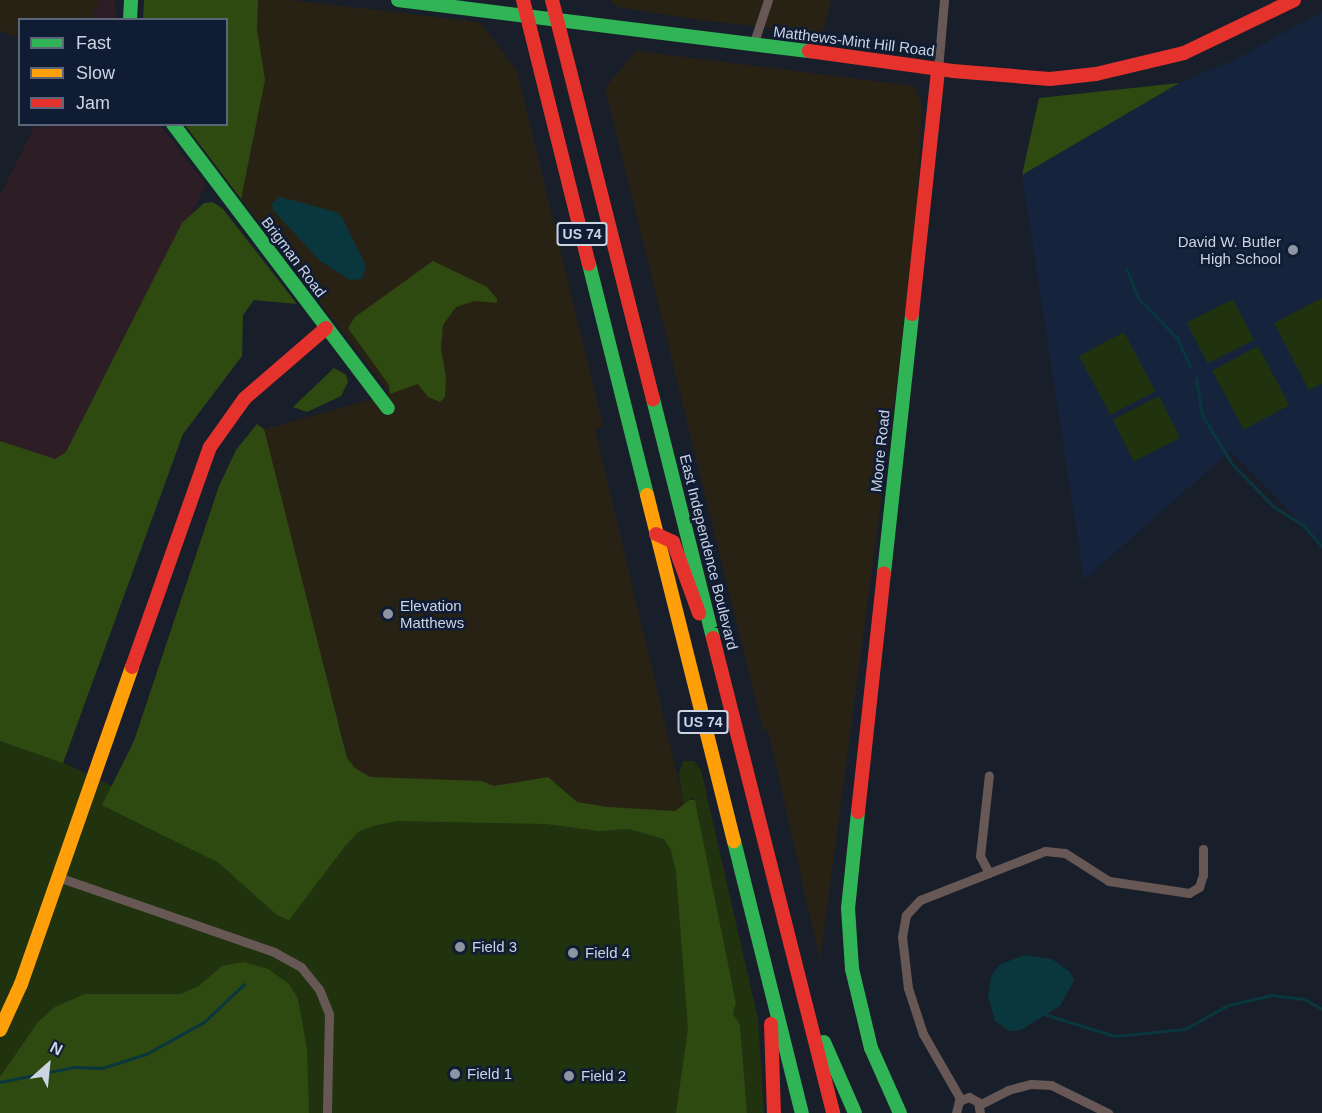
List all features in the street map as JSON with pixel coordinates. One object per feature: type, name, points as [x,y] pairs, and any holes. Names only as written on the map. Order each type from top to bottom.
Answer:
[{"type":"main road","points":[[130,0],[130,18]]},
{"type":"main road","name":"Matthews-Mint Hill Road","points":[[398,0],[526,15],[556,16],[938,69],[1050,79],[1096,74],[1184,53],[1294,0]]},
{"type":"main road","name":"US 74","points":[[523,0],[802,1113]]},
{"type":"main road","name":"East Independence Boulevard","points":[[552,0],[833,1113]]},
{"type":"main road","name":"Moore Road","points":[[900,1113],[871,1048],[855,991],[848,927],[854,836],[938,69]]},
{"type":"main road","name":"Brigman Road","points":[[174,126],[388,408]]},
{"type":"main road","points":[[0,1030],[21,984],[210,447],[245,398],[326,328]]},
{"type":"main road","points":[[656,534],[670,538],[676,547],[687,586],[719,661]]},
{"type":"main road","points":[[767,975],[774,1113]]},
{"type":"main road","points":[[804,997],[855,1113]]},
{"type":"street","points":[[753,45],[768,0]]},
{"type":"street","points":[[938,69],[944,0]]},
{"type":"street","points":[[944,19],[950,0]]},
{"type":"street","points":[[989,775],[980,856],[989,873]]},
{"type":"street","points":[[961,1100],[923,1034],[908,988],[902,937],[906,915],[920,900],[1045,851],[1065,853],[1109,881],[1189,893],[1199,887],[1203,875],[1203,849]]},
{"type":"street","points":[[58,877],[274,952],[301,967],[319,989],[329,1014],[327,1113]]},
{"type":"street","points":[[961,1100],[971,1098],[980,1109],[1008,1090],[1031,1084],[1051,1085],[1108,1113]]},
{"type":"street","points":[[956,1113],[961,1100]]},
{"type":"shaded area","points":[[0,0],[100,0],[91,18],[18,18],[18,38],[0,31]]},
{"type":"shaded area","points":[[100,0],[115,0],[116,18],[91,18]]},
{"type":"shaded area","points":[[144,0],[291,0],[480,22],[517,71],[603,426],[595,429],[688,820],[354,783],[262,430],[390,394],[186,126],[228,126],[228,18],[143,18]]},
{"type":"shaded area","points":[[609,0],[831,0],[823,33],[706,21],[617,7]]},
{"type":"shaded area","points":[[1322,12],[1322,543],[1230,451],[1084,580],[1022,175],[1179,83],[1234,60]]},
{"type":"shaded area","points":[[636,51],[914,86],[922,105],[916,219],[900,359],[820,960],[768,730],[763,730],[605,88]]},
{"type":"shaded area","points":[[35,126],[161,126],[206,185],[66,463],[0,441],[0,195]]},
{"type":"shaded area","points":[[280,197],[336,212],[342,217],[366,266],[362,279],[350,280],[320,261],[273,210],[272,203]]},
{"type":"shaded area","points":[[1024,955],[1052,959],[1070,972],[1074,981],[1060,1006],[1021,1030],[1009,1031],[995,1021],[988,996],[991,977],[999,965]]},
{"type":"green space","points":[[144,0],[258,0],[257,29],[265,80],[241,199],[186,126],[228,126],[228,18],[143,18]]},
{"type":"green space","points":[[1179,83],[1022,175],[1039,98]]},
{"type":"green space","points":[[213,202],[223,209],[297,304],[254,300],[243,315],[242,356],[183,434],[63,763],[0,741],[0,441],[55,459],[66,452],[182,223],[204,203]]},
{"type":"green space","points":[[433,261],[487,287],[497,299],[497,303],[474,301],[456,307],[443,325],[441,349],[446,377],[445,397],[440,402],[428,397],[418,384],[390,394],[389,385],[348,328],[355,317]]},
{"type":"green space","points":[[1322,298],[1322,384],[1309,390],[1274,323]]},
{"type":"green space","points":[[1233,299],[1254,340],[1208,364],[1187,323]]},
{"type":"green space","points":[[1124,332],[1155,391],[1110,415],[1079,356]]},
{"type":"green space","points":[[1258,346],[1289,405],[1244,430],[1212,370]]},
{"type":"green space","points":[[334,368],[346,375],[348,382],[341,396],[307,412],[293,407]]},
{"type":"green space","points":[[1159,396],[1180,438],[1134,461],[1113,420]]},
{"type":"green space","points":[[257,424],[264,429],[347,758],[355,768],[370,777],[481,781],[494,786],[548,777],[577,802],[608,807],[675,811],[690,800],[695,800],[736,1003],[733,1014],[740,1024],[747,1113],[676,1113],[688,1029],[676,872],[671,850],[664,839],[629,829],[599,831],[546,824],[397,821],[373,826],[358,832],[346,845],[289,920],[277,915],[219,863],[102,805],[134,741],[219,486],[236,450]]},
{"type":"green space","points":[[0,732],[294,874],[354,783],[688,820],[728,1113],[0,1113]]},
{"type":"green space","points":[[683,761],[694,761],[701,770],[758,1019],[764,1113],[747,1113],[740,1024],[733,1014],[736,1003],[695,800],[693,798],[684,806],[679,774]]},
{"type":"green space","points":[[244,962],[268,969],[289,984],[298,999],[307,1049],[309,1113],[0,1113],[0,1077],[38,1022],[55,1007],[85,994],[181,994],[199,986],[222,966]]},
{"type":"waterway","points":[[1126,268],[1138,298],[1177,338],[1190,366]]},
{"type":"waterway","points":[[1196,378],[1202,415],[1232,464],[1274,507],[1304,526],[1322,547]]},
{"type":"waterway","points":[[0,1082],[74,1067],[102,1068],[146,1054],[204,1022],[244,984]]},
{"type":"waterway","points":[[1047,1015],[1115,1036],[1185,1029],[1228,1005],[1272,995],[1304,999],[1322,1009]]},
{"type":"traffic: fast","points":[[130,18],[131,0]]},
{"type":"traffic: fast","points":[[398,0],[809,51]]},
{"type":"traffic: fast","points":[[175,126],[388,408]]},
{"type":"traffic: fast","points":[[589,264],[647,495]]},
{"type":"traffic: fast","points":[[884,573],[912,314]]},
{"type":"traffic: fast","points":[[653,399],[713,638]]},
{"type":"traffic: fast","points":[[858,812],[848,908],[852,969],[871,1048],[900,1113]]},
{"type":"traffic: fast","points":[[734,841],[802,1113]]},
{"type":"traffic: fast","points":[[824,1042],[855,1113]]},
{"type":"traffic: slow","points":[[647,495],[734,841]]},
{"type":"traffic: slow","points":[[0,1030],[21,984],[132,667]]},
{"type":"traffic: jam","points":[[523,0],[589,264]]},
{"type":"traffic: jam","points":[[552,0],[653,399]]},
{"type":"traffic: jam","points":[[809,51],[953,71],[1050,79],[1096,74],[1184,53],[1294,0]]},
{"type":"traffic: jam","points":[[912,314],[938,69]]},
{"type":"traffic: jam","points":[[132,667],[210,447],[245,398],[326,328]]},
{"type":"traffic: jam","points":[[656,534],[673,542],[699,613]]},
{"type":"traffic: jam","points":[[858,812],[884,573]]},
{"type":"traffic: jam","points":[[713,638],[833,1113]]},
{"type":"traffic: jam","points":[[771,1024],[774,1113]]},
{"type":"place","name":"David W. Butler High School","points":[[1293,250]]},
{"type":"place","name":"Elevation Matthews","points":[[388,614]]},
{"type":"place","name":"Field 3","points":[[460,947]]},
{"type":"place","name":"Field 4","points":[[573,953]]},
{"type":"place","name":"Field 1","points":[[455,1074]]},
{"type":"place","name":"Field 2","points":[[569,1076]]}]
